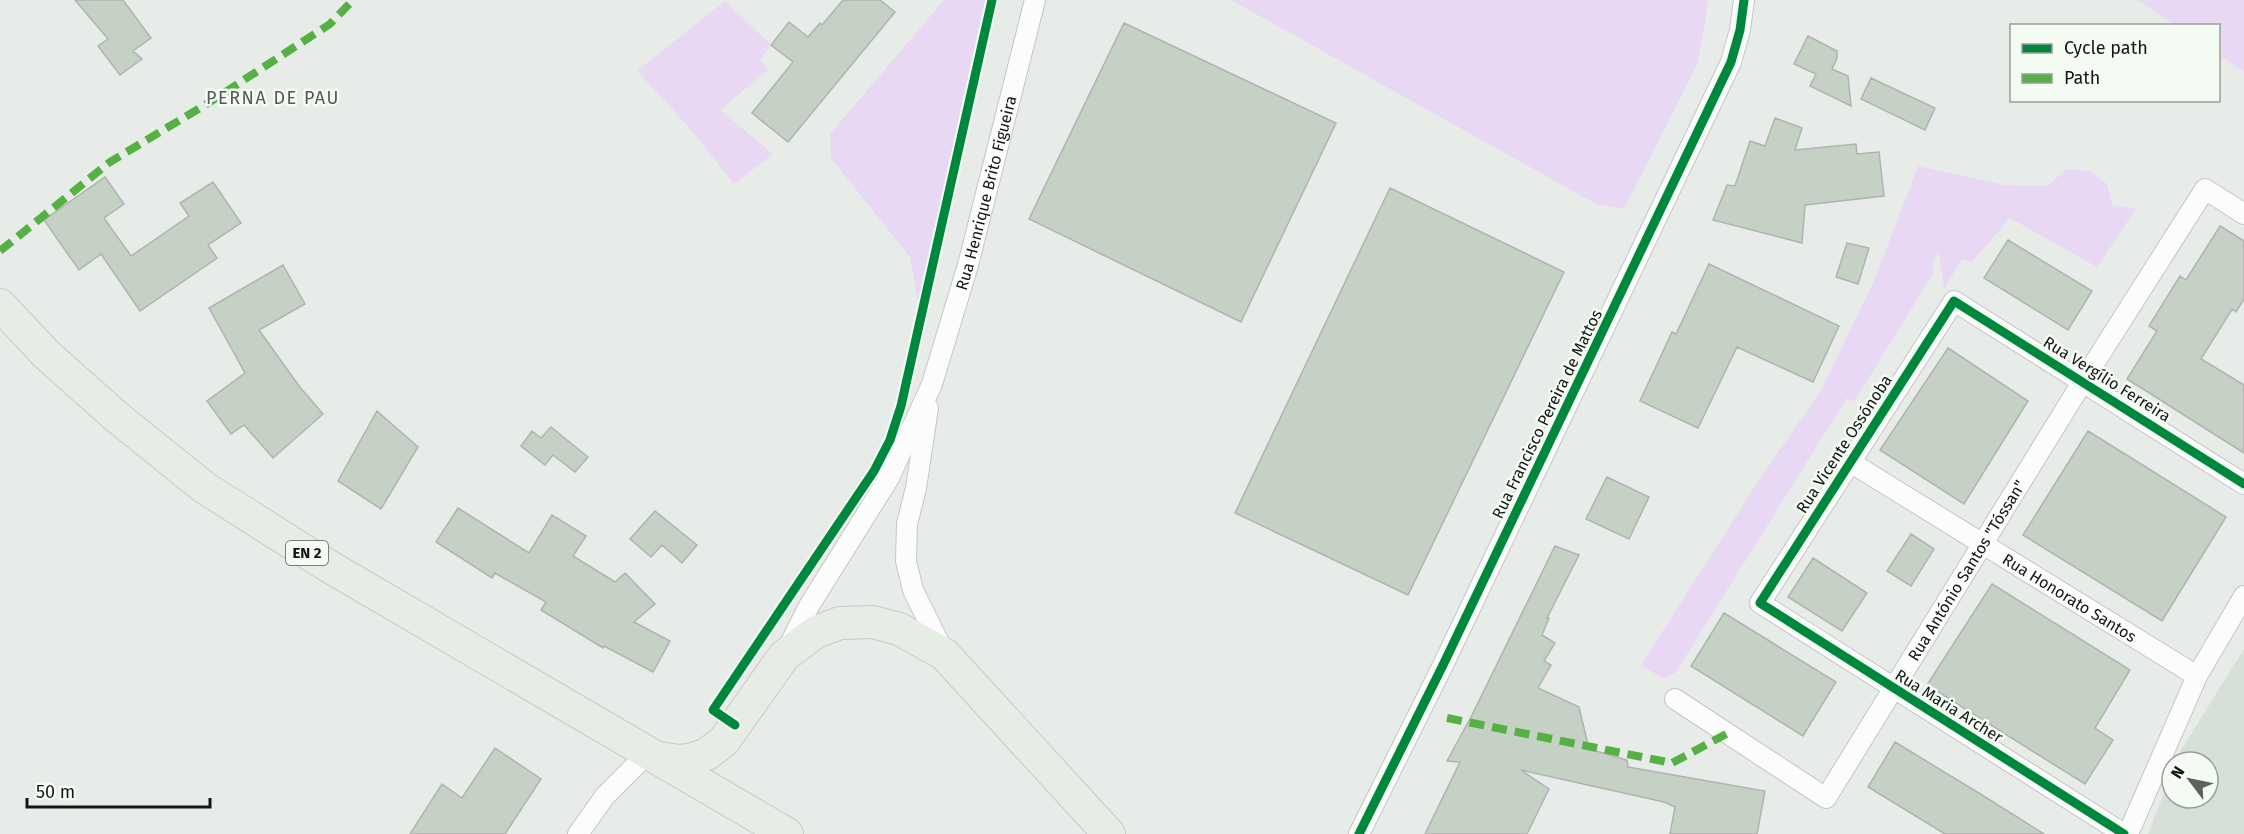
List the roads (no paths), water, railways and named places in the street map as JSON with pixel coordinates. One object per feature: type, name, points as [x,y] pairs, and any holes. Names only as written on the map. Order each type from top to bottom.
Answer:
[{"type":"main road","name":"EN 2","points":[[0,305],[46,354],[118,418],[205,488],[325,564],[787,834]]},
{"type":"main road","points":[[653,755],[680,761],[707,754],[723,741],[784,656],[816,632],[840,623],[873,622],[899,629],[944,654],[1109,834]]},
{"type":"main road","points":[[723,741],[721,762],[725,783],[733,803]]},
{"type":"street","name":"Rua Henrique Brito Figueira","points":[[932,384],[968,265],[1035,0]]},
{"type":"street","name":"Rua Francisco Pereira de Mattos","points":[[1359,834],[1444,663],[1731,62],[1740,30],[1744,0]]},
{"type":"street","name":"Rua António Santos \"Tóssan\"","points":[[1675,699],[1826,798],[2083,381],[2205,189],[2244,214]]},
{"type":"street","name":"Rua Vergílio Ferreira","points":[[1953,301],[2244,484]]},
{"type":"street","name":"Rua Vicente Ossónoba","points":[[1760,603],[1953,301]]},
{"type":"street","points":[[932,384],[916,488],[907,524],[906,561],[913,590],[944,654]]},
{"type":"street","points":[[784,656],[809,606],[889,478],[932,384]]},
{"type":"street","name":"Rua Honorato Santos","points":[[1850,462],[2197,676]]},
{"type":"street","points":[[2128,834],[2205,658],[2244,596]]},
{"type":"street","name":"Rua Maria Archer","points":[[1760,603],[2124,834]]},
{"type":"street","points":[[578,834],[605,796],[653,755]]},
{"type":"district","name":"PERNA DE PAU","points":[[273,98]]}]
